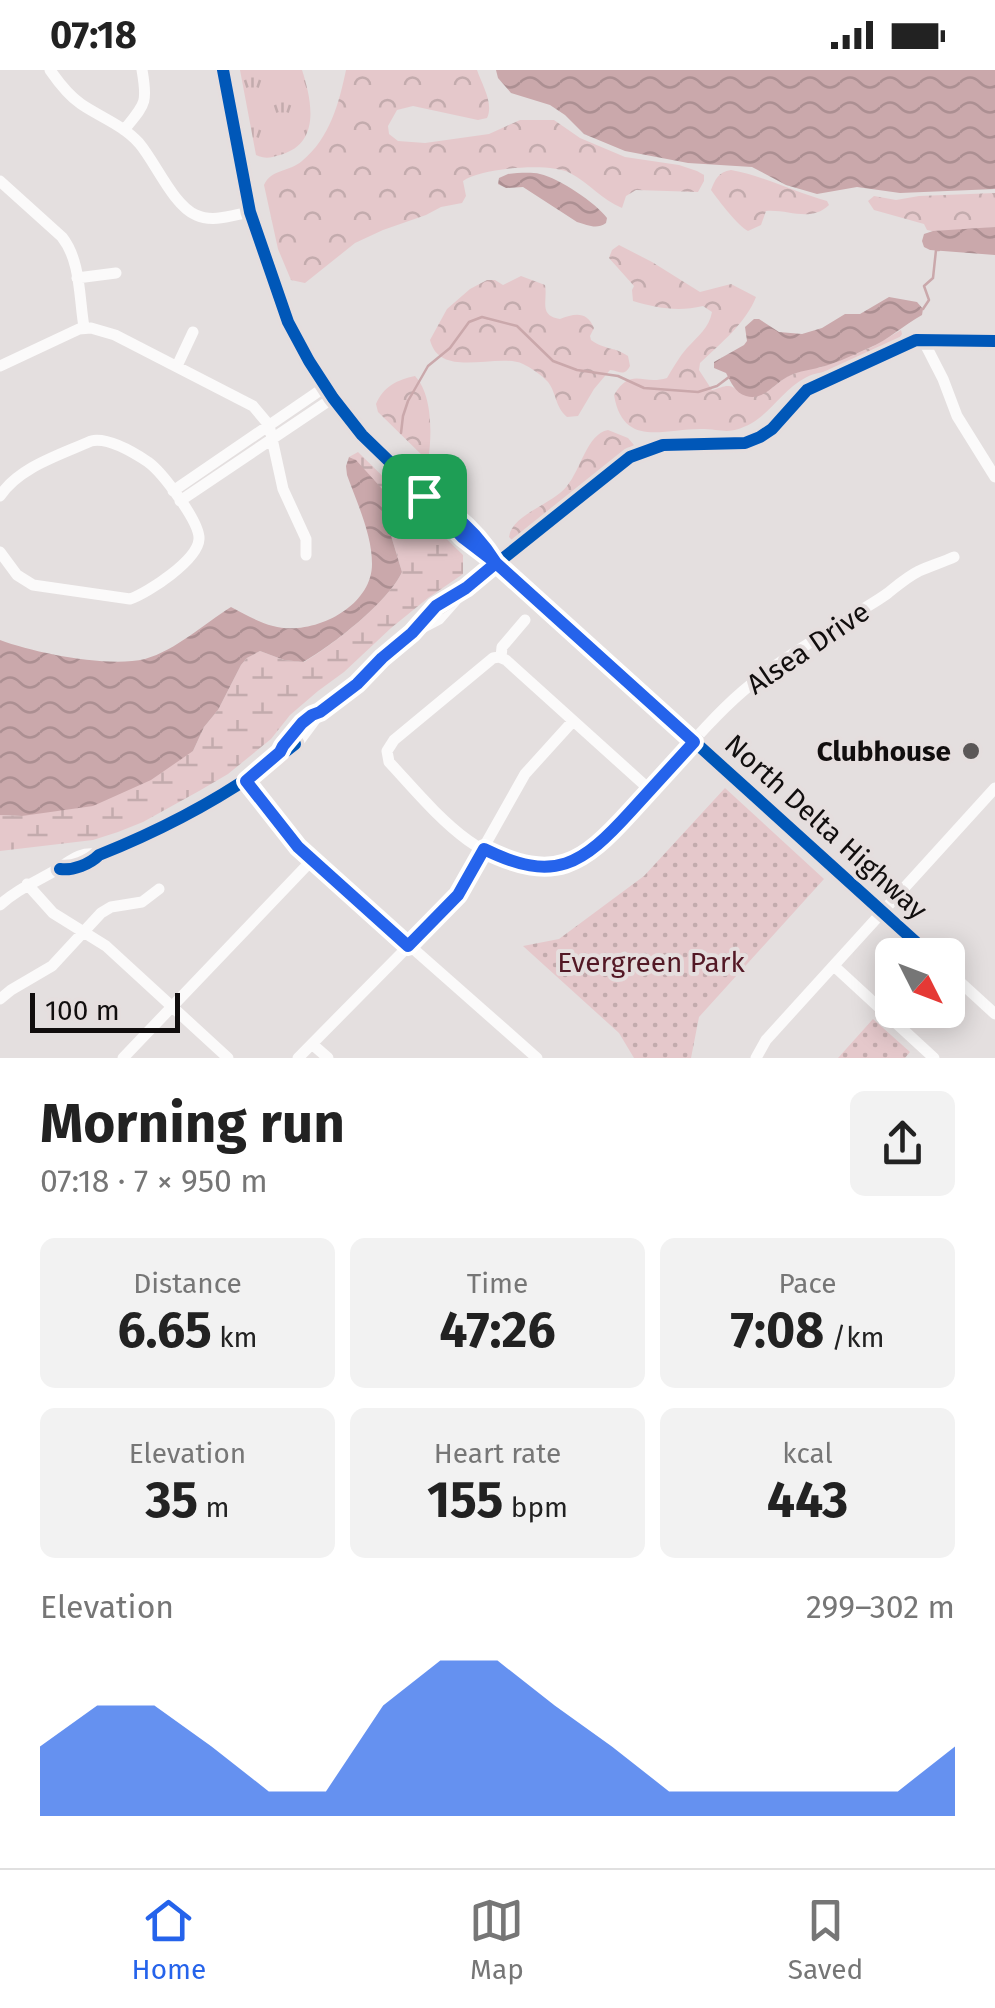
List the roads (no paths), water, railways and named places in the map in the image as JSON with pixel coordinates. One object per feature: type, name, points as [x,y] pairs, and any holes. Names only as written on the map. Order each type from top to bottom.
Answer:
[{"type":"street","points":[[50,70],[79,102],[124,130],[142,148],[191,212],[212,219],[250,212]]},
{"type":"street","points":[[124,130],[145,102],[142,70]]},
{"type":"street","name":"North Delta Highway","points":[[224,70],[250,212],[288,322],[329,393],[362,435],[462,537],[496,563],[911,938]]},
{"type":"street","points":[[0,181],[66,241],[72,252],[84,327]]},
{"type":"street","points":[[77,278],[116,272]]},
{"type":"street","points":[[1,363],[84,327],[107,332],[253,406],[269,425],[283,489],[305,536],[306,555]]},
{"type":"street","points":[[176,366],[193,332]]},
{"type":"street","points":[[0,905],[27,884],[60,869],[66,861],[90,852],[99,855],[167,826],[246,781],[300,740],[320,712],[357,684],[382,658],[412,633],[440,619],[466,588],[637,453],[668,445],[746,443],[772,429],[807,390],[916,340],[995,341]]},
{"type":"street","points":[[923,340],[958,416],[995,478]]},
{"type":"street","points":[[176,496],[269,425],[329,393]]},
{"type":"street","points":[[176,496],[270,439],[329,393]]},
{"type":"street","points":[[0,496],[21,474],[91,440],[106,440],[150,463],[198,529],[199,540],[184,564],[135,598],[120,599],[33,585],[17,575],[0,552]]},
{"type":"street","name":"Alsea Drive","points":[[500,657],[492,658],[394,740],[387,751],[389,762],[451,829],[484,849],[528,866],[566,864],[603,842],[724,709],[766,673],[901,582],[954,557]]},
{"type":"street","points":[[526,620],[502,647],[500,657],[650,790]]},
{"type":"street","points":[[298,1058],[458,895],[525,774],[573,721]]},
{"type":"street","points":[[246,781],[312,860],[536,1058]]},
{"type":"street","points":[[756,1058],[766,1040],[995,788]]},
{"type":"street","points":[[124,1058],[312,860]]},
{"type":"street","points":[[27,884],[53,913],[106,946],[228,1058]]},
{"type":"street","points":[[0,1000],[52,966],[106,910],[139,903],[159,889]]},
{"type":"street","points":[[834,966],[934,1058]]},
{"type":"street","points":[[965,987],[995,1014]]},
{"type":"street","points":[[312,1044],[328,1058]]},
{"type":"water","points":[[496,70],[995,70],[995,189],[900,193],[857,187],[817,194],[786,185],[752,167],[688,163],[625,151],[584,134],[550,105],[511,93]]},
{"type":"water","points":[[536,173],[557,180],[595,205],[607,218],[606,223],[595,227],[577,222],[523,187],[506,188],[498,184],[499,178]]},
{"type":"water","points":[[995,227],[995,255],[930,250],[922,241],[924,234],[933,231]]},
{"type":"water","points":[[889,297],[917,302],[923,309],[922,315],[876,345],[792,375],[763,394],[742,395],[726,373],[714,368],[714,362],[744,345],[745,327],[754,319],[779,332],[802,334],[845,314],[860,314]]},
{"type":"water","points":[[349,457],[393,501],[389,529],[402,572],[373,609],[303,662],[260,651],[247,658],[193,751],[151,780],[93,806],[22,816],[0,815],[0,640],[72,658],[130,661],[168,649],[231,607],[262,622],[288,628],[337,616],[362,594],[372,564],[367,530],[347,475]]},
{"type":"waterway","points":[[923,309],[929,300],[924,286],[933,278],[939,250]]},
{"type":"waterway","points":[[401,433],[408,401],[428,366],[450,348],[469,322],[482,317],[517,326],[553,361],[577,370],[618,376],[644,388],[698,392],[729,377]]},
{"type":"place","name":"Clubhouse","points":[[971,751]]},
{"type":"park label","name":"Evergreen Park","points":[[651,962]]}]
